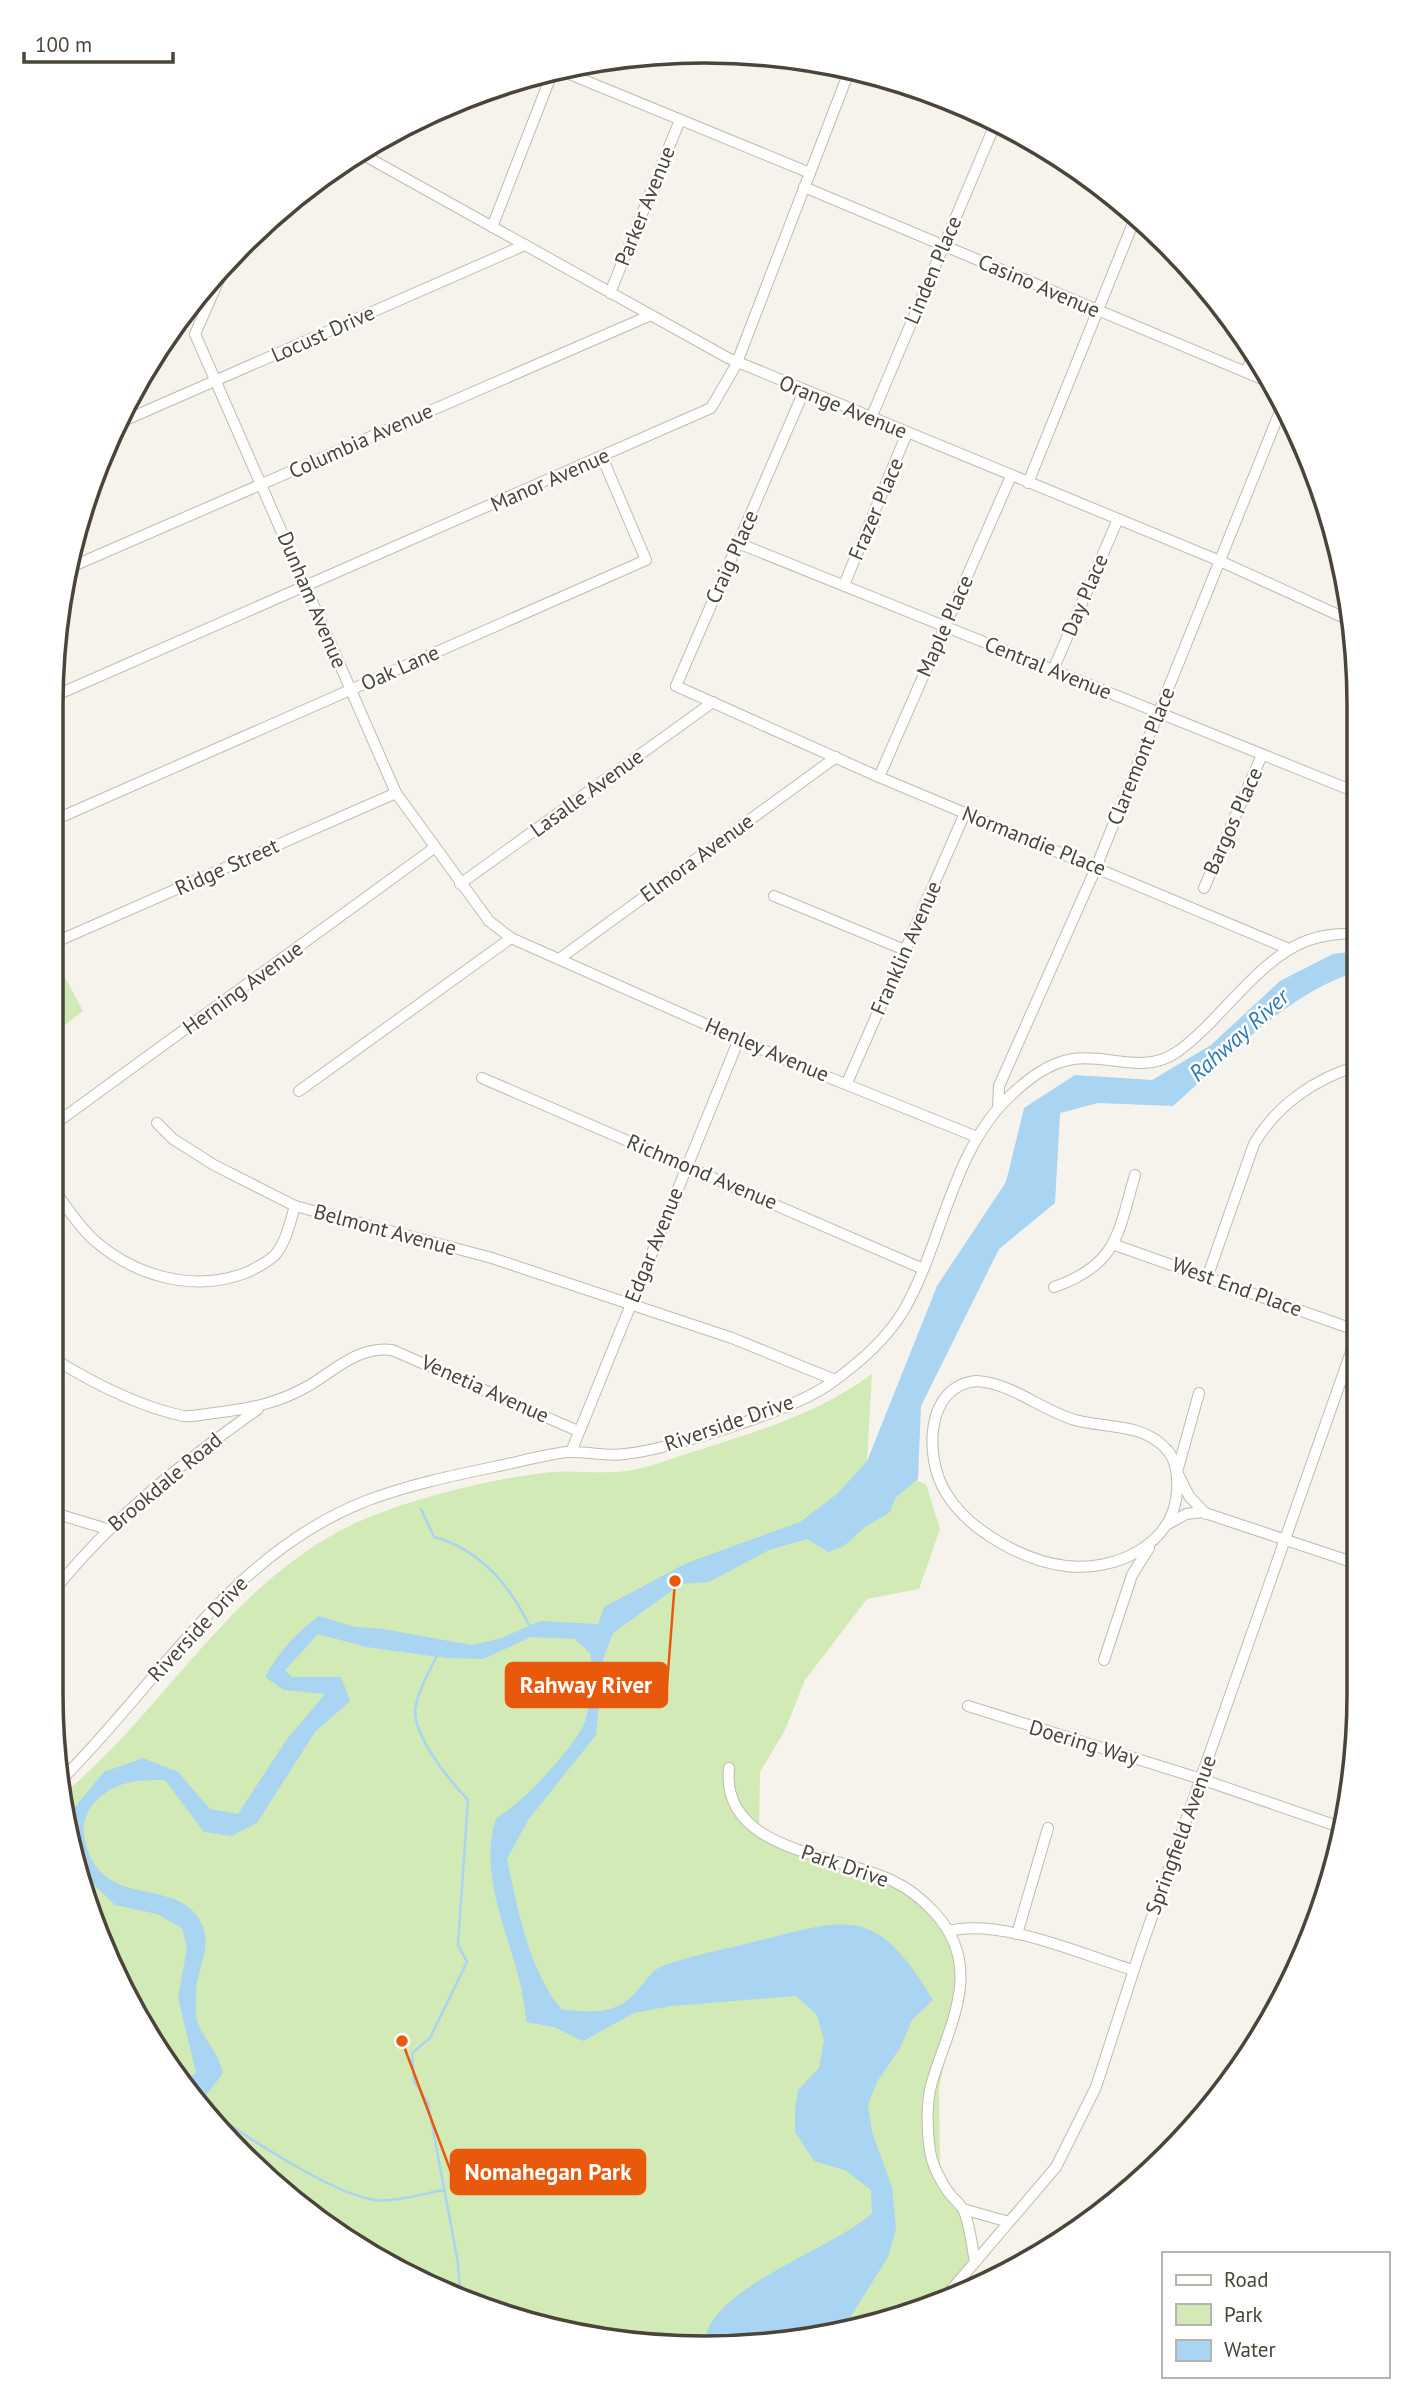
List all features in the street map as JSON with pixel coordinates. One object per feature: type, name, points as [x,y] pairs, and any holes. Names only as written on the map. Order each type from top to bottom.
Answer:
[{"type":"street","points":[[572,77],[810,173]]},
{"type":"street","name":"Manor Avenue","points":[[63,692],[711,408],[737,362],[846,79]]},
{"type":"street","points":[[492,227],[550,82]]},
{"type":"street","name":"Parker Avenue","points":[[610,293],[680,120]]},
{"type":"street","name":"Linden Place","points":[[871,418],[992,131]]},
{"type":"street","name":"Orange Avenue","points":[[369,158],[737,362],[1220,561],[1341,616]]},
{"type":"street","name":"Casino Avenue","points":[[804,187],[1257,377]]},
{"type":"street","points":[[1028,483],[1132,226]]},
{"type":"street","name":"Locust Drive","points":[[131,418],[524,245]]},
{"type":"street","name":"Dunham Avenue","points":[[213,293],[195,334],[396,793],[489,921],[511,938],[559,959]]},
{"type":"street","name":"Columbia Avenue","points":[[79,564],[651,316]]},
{"type":"street","points":[[1245,372],[1249,364]]},
{"type":"street","name":"Craig Place","points":[[713,702],[676,686],[804,391]]},
{"type":"street","name":"Claremont Place","points":[[998,1108],[999,1086],[1096,867],[1278,416]]},
{"type":"street","name":"Frazer Place","points":[[844,586],[907,433]]},
{"type":"street","name":"Oak Lane","points":[[63,816],[646,560],[602,457]]},
{"type":"street","name":"Maple Place","points":[[879,777],[1011,476]]},
{"type":"street","name":"Day Place","points":[[1054,670],[1118,519]]},
{"type":"street","name":"Central Avenue","points":[[738,542],[1347,789]]},
{"type":"street","name":"Normandie Place","points":[[713,702],[879,777],[1289,949]]},
{"type":"street","name":"Lasalle Avenue","points":[[460,884],[713,702]]},
{"type":"street","name":"Bargos Place","points":[[1204,888],[1262,755]]},
{"type":"street","name":"Elmora Avenue","points":[[559,959],[835,757]]},
{"type":"street","name":"Ridge Street","points":[[63,939],[396,793]]},
{"type":"street","name":"Franklin Avenue","points":[[847,1083],[965,813]]},
{"type":"street","name":"Herning Avenue","points":[[63,1118],[434,848]]},
{"type":"street","points":[[774,897],[905,950]]},
{"type":"street","points":[[1289,949],[1324,936],[1347,934]]},
{"type":"street","points":[[299,1091],[511,938]]},
{"type":"street","name":"Riverside Drive","points":[[68,1774],[220,1599],[261,1564],[309,1530],[364,1501],[426,1482],[571,1452],[616,1455],[648,1451],[778,1409],[835,1380],[873,1349],[904,1309],[977,1137],[998,1108],[1027,1081],[1058,1063],[1088,1058],[1145,1065],[1169,1057],[1196,1037],[1289,949]]},
{"type":"street","name":"Henley Avenue","points":[[559,959],[739,1038],[977,1137]]},
{"type":"street","name":"Edgar Avenue","points":[[571,1452],[739,1038]]},
{"type":"street","points":[[1208,1275],[1249,1157],[1262,1129],[1307,1089],[1323,1078],[1347,1070]]},
{"type":"street","name":"Richmond Avenue","points":[[482,1078],[921,1268]]},
{"type":"street","name":"Belmont Avenue","points":[[157,1123],[173,1139],[214,1165],[295,1206],[492,1258],[732,1338],[835,1380]]},
{"type":"street","points":[[1055,1287],[1087,1273],[1115,1245],[1136,1175]]},
{"type":"street","points":[[63,1203],[82,1229],[111,1253],[138,1269],[189,1282],[212,1283],[233,1278],[267,1262],[282,1245],[295,1206]]},
{"type":"street","name":"West End Place","points":[[1115,1245],[1208,1275],[1347,1328]]},
{"type":"street","name":"Venetia Avenue","points":[[258,1408],[311,1385],[353,1357],[381,1349],[392,1350],[578,1430]]},
{"type":"street","points":[[63,1364],[106,1387],[185,1416],[258,1408]]},
{"type":"street","name":"Springfield Avenue","points":[[957,2284],[1056,2167],[1096,2087],[1133,1970],[1347,1364]]},
{"type":"street","points":[[1207,1514],[1189,1496],[1170,1454],[1158,1442],[1136,1429],[1076,1420],[987,1382],[967,1382],[953,1387],[938,1408],[933,1441],[936,1471],[941,1485],[964,1515],[1000,1541],[1050,1563],[1097,1566],[1131,1555],[1186,1514],[1207,1514],[1347,1560]]},
{"type":"street","points":[[1104,1660],[1132,1575],[1140,1558],[1167,1526],[1176,1500],[1177,1472],[1199,1392]]},
{"type":"street","name":"Brookdale Road","points":[[63,1580],[107,1529],[186,1460],[258,1408]]},
{"type":"street","points":[[63,1516],[107,1529]]},
{"type":"street","name":"Doering Way","points":[[968,1706],[1201,1779],[1334,1825]]},
{"type":"street","name":"Park Drive","points":[[729,1768],[727,1780],[732,1800],[742,1816],[759,1832],[796,1849],[891,1880],[926,1905],[948,1931],[961,1980],[960,2004],[930,2085],[930,2153],[949,2194],[963,2209],[975,2262]]},
{"type":"street","points":[[1017,1934],[1048,1828]]},
{"type":"street","points":[[948,1931],[981,1926],[1017,1934],[1133,1970]]},
{"type":"street","points":[[963,2209],[1009,2222]]},
{"type":"green space","points":[[63,974],[83,1011],[63,1026]]},
{"type":"green space","points":[[872,1374],[867,1461],[926,1484],[940,1529],[919,1589],[867,1599],[805,1680],[785,1730],[760,1772],[759,1831],[905,1887],[948,1931],[961,1980],[939,2089],[940,2165],[963,2209],[975,2262],[954,2286],[871,2314],[789,2331],[705,2336],[621,2331],[580,2324],[499,2302],[421,2270],[348,2228],[282,2177],[222,2117],[171,2051],[129,1978],[112,1940],[85,1860],[70,1788],[104,1757],[239,1608],[275,1575],[315,1545],[360,1521],[430,1497],[507,1479],[554,1472],[623,1471],[650,1466],[789,1419]]},
{"type":"water","points":[[1347,952],[1347,975],[1332,981],[1283,1011],[1173,1106],[1098,1103],[1060,1113],[1055,1203],[999,1249],[921,1406],[918,1479],[895,1498],[890,1512],[865,1527],[844,1546],[828,1552],[807,1539],[769,1550],[709,1582],[681,1584],[613,1633],[603,1659],[596,1735],[528,1820],[507,1859],[532,1957],[561,2009],[610,2009],[627,2000],[657,1969],[674,1962],[808,1928],[833,1925],[854,1925],[874,1932],[892,1945],[912,1968],[933,2000],[912,2020],[900,2048],[877,2082],[868,2105],[872,2132],[892,2187],[896,2229],[888,2257],[849,2319],[789,2331],[707,2336],[711,2323],[726,2305],[749,2287],[855,2226],[872,2213],[871,2190],[845,2170],[814,2161],[795,2132],[798,2090],[819,2068],[824,2040],[817,2015],[796,1996],[671,2006],[634,2013],[583,2041],[554,2027],[526,2022],[517,1971],[495,1895],[491,1844],[496,1818],[545,1776],[569,1748],[584,1724],[589,1699],[591,1654],[575,1639],[531,1637],[483,1659],[446,1658],[366,1647],[318,1634],[285,1670],[292,1677],[341,1677],[350,1701],[315,1732],[257,1823],[231,1836],[204,1832],[165,1780],[125,1783],[111,1789],[94,1803],[85,1820],[85,1840],[93,1862],[105,1876],[121,1885],[172,1898],[187,1906],[204,1929],[206,1939],[197,1985],[196,2015],[223,2073],[204,2095],[190,2077],[196,2073],[178,1998],[187,1948],[182,1928],[157,1914],[115,1905],[92,1882],[73,1810],[104,1772],[143,1758],[178,1772],[210,1809],[238,1814],[287,1739],[325,1694],[284,1690],[265,1677],[289,1643],[319,1616],[355,1627],[383,1629],[471,1645],[499,1639],[540,1621],[598,1624],[604,1607],[687,1563],[800,1522],[837,1494],[867,1461],[937,1286],[1006,1182],[1024,1108],[1075,1075],[1152,1080],[1211,1045],[1280,981],[1333,954]]},
{"type":"waterway","points":[[421,1509],[434,1537],[465,1550],[503,1583],[530,1627]]},
{"type":"waterway","points":[[438,1653],[420,1692],[415,1716],[433,1755],[468,1800],[458,1945],[467,1962],[430,2038],[412,2053],[414,2081],[428,2103],[458,2263],[460,2287]]},
{"type":"waterway","points":[[229,2125],[308,2173],[356,2195],[375,2200],[391,2200],[444,2190]]},
{"type":"place","name":"Rahway River","points":[[675,1581]]},
{"type":"place","name":"Nomahegan Park","points":[[402,2041]]}]
